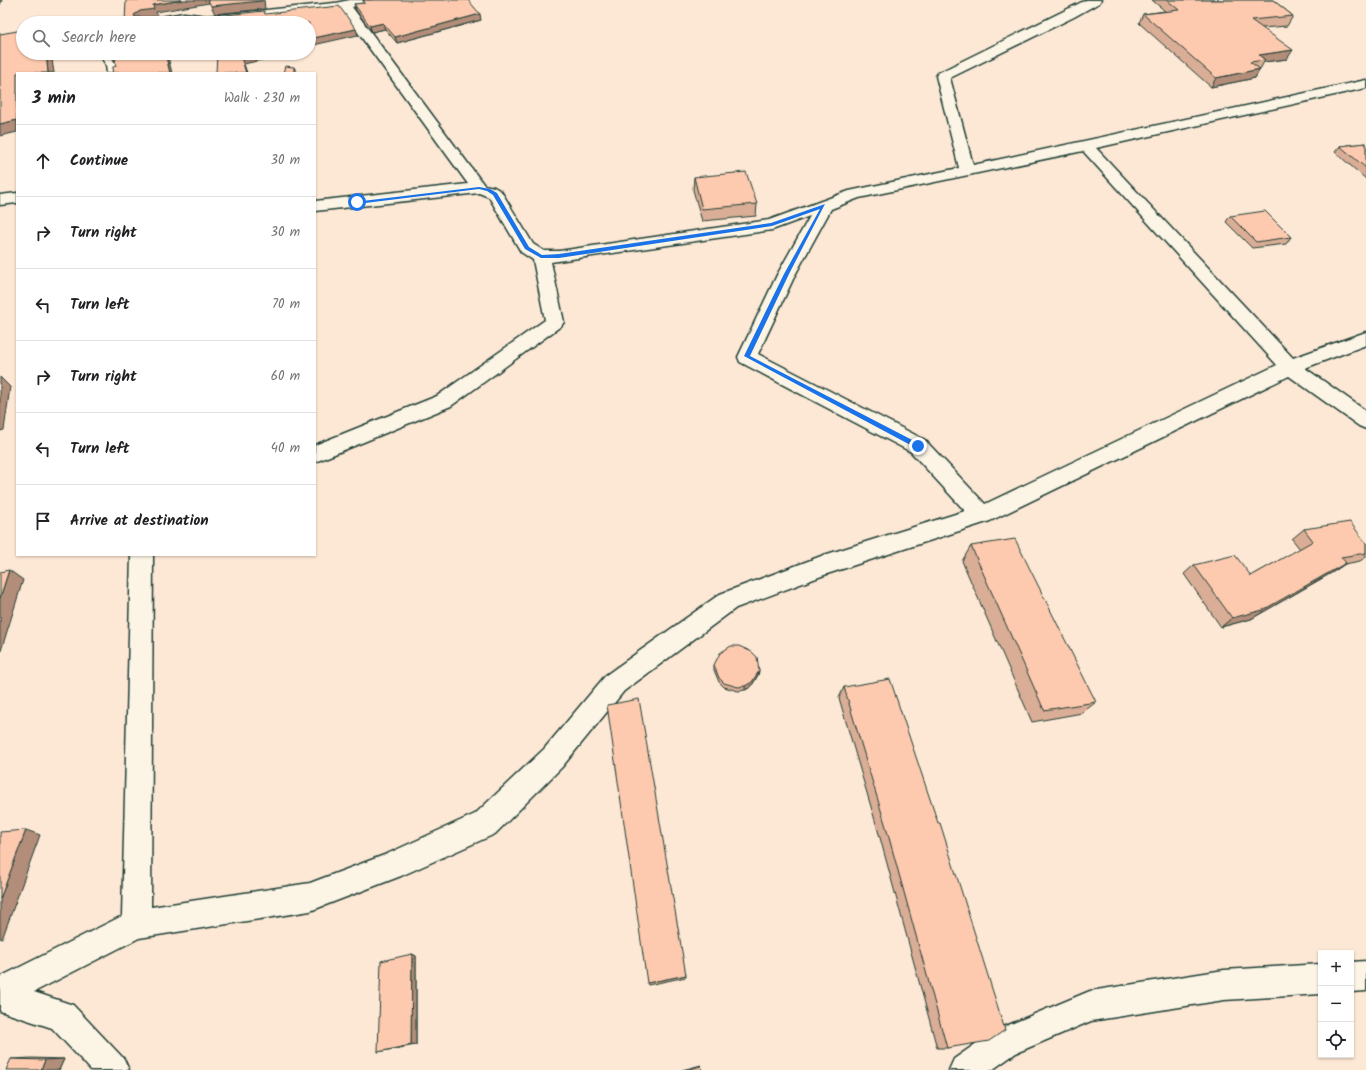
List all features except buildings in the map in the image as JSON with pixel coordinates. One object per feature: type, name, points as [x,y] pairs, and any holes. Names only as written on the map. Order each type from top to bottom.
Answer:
[{"type":"street","points":[[365,0],[344,5],[479,188]]},
{"type":"street","points":[[967,171],[943,76],[1070,14],[1095,0]]},
{"type":"street","points":[[316,206],[479,188],[488,190],[495,194],[527,248],[541,257],[559,256],[772,225],[855,194],[1086,146],[1366,84]]},
{"type":"street","points":[[1086,146],[1290,367],[1366,420]]},
{"type":"street","points":[[0,200],[16,198]]},
{"type":"street","points":[[824,206],[786,274],[746,356],[918,446],[982,515]]},
{"type":"street","points":[[316,454],[444,401],[555,322],[541,257]]},
{"type":"street","points":[[0,994],[136,924],[310,897],[391,866],[485,824],[553,758],[615,683],[728,600],[824,565],[982,515],[1290,367],[1366,338]]},
{"type":"street","points":[[136,924],[142,556]]},
{"type":"street","points":[[1354,977],[1366,976]]},
{"type":"street","points":[[965,1070],[1005,1042],[1090,1006],[1224,985],[1318,979]]},
{"type":"street","points":[[0,994],[62,1016],[113,1070]]},
{"type":"lane","points":[[236,16],[344,5]]},
{"type":"lane","points":[[108,60],[113,72]]},
{"type":"route","points":[[357,202],[479,188],[488,190],[495,194],[527,248],[541,257],[559,256],[772,225],[824,206],[786,274],[746,356],[918,446]]}]
